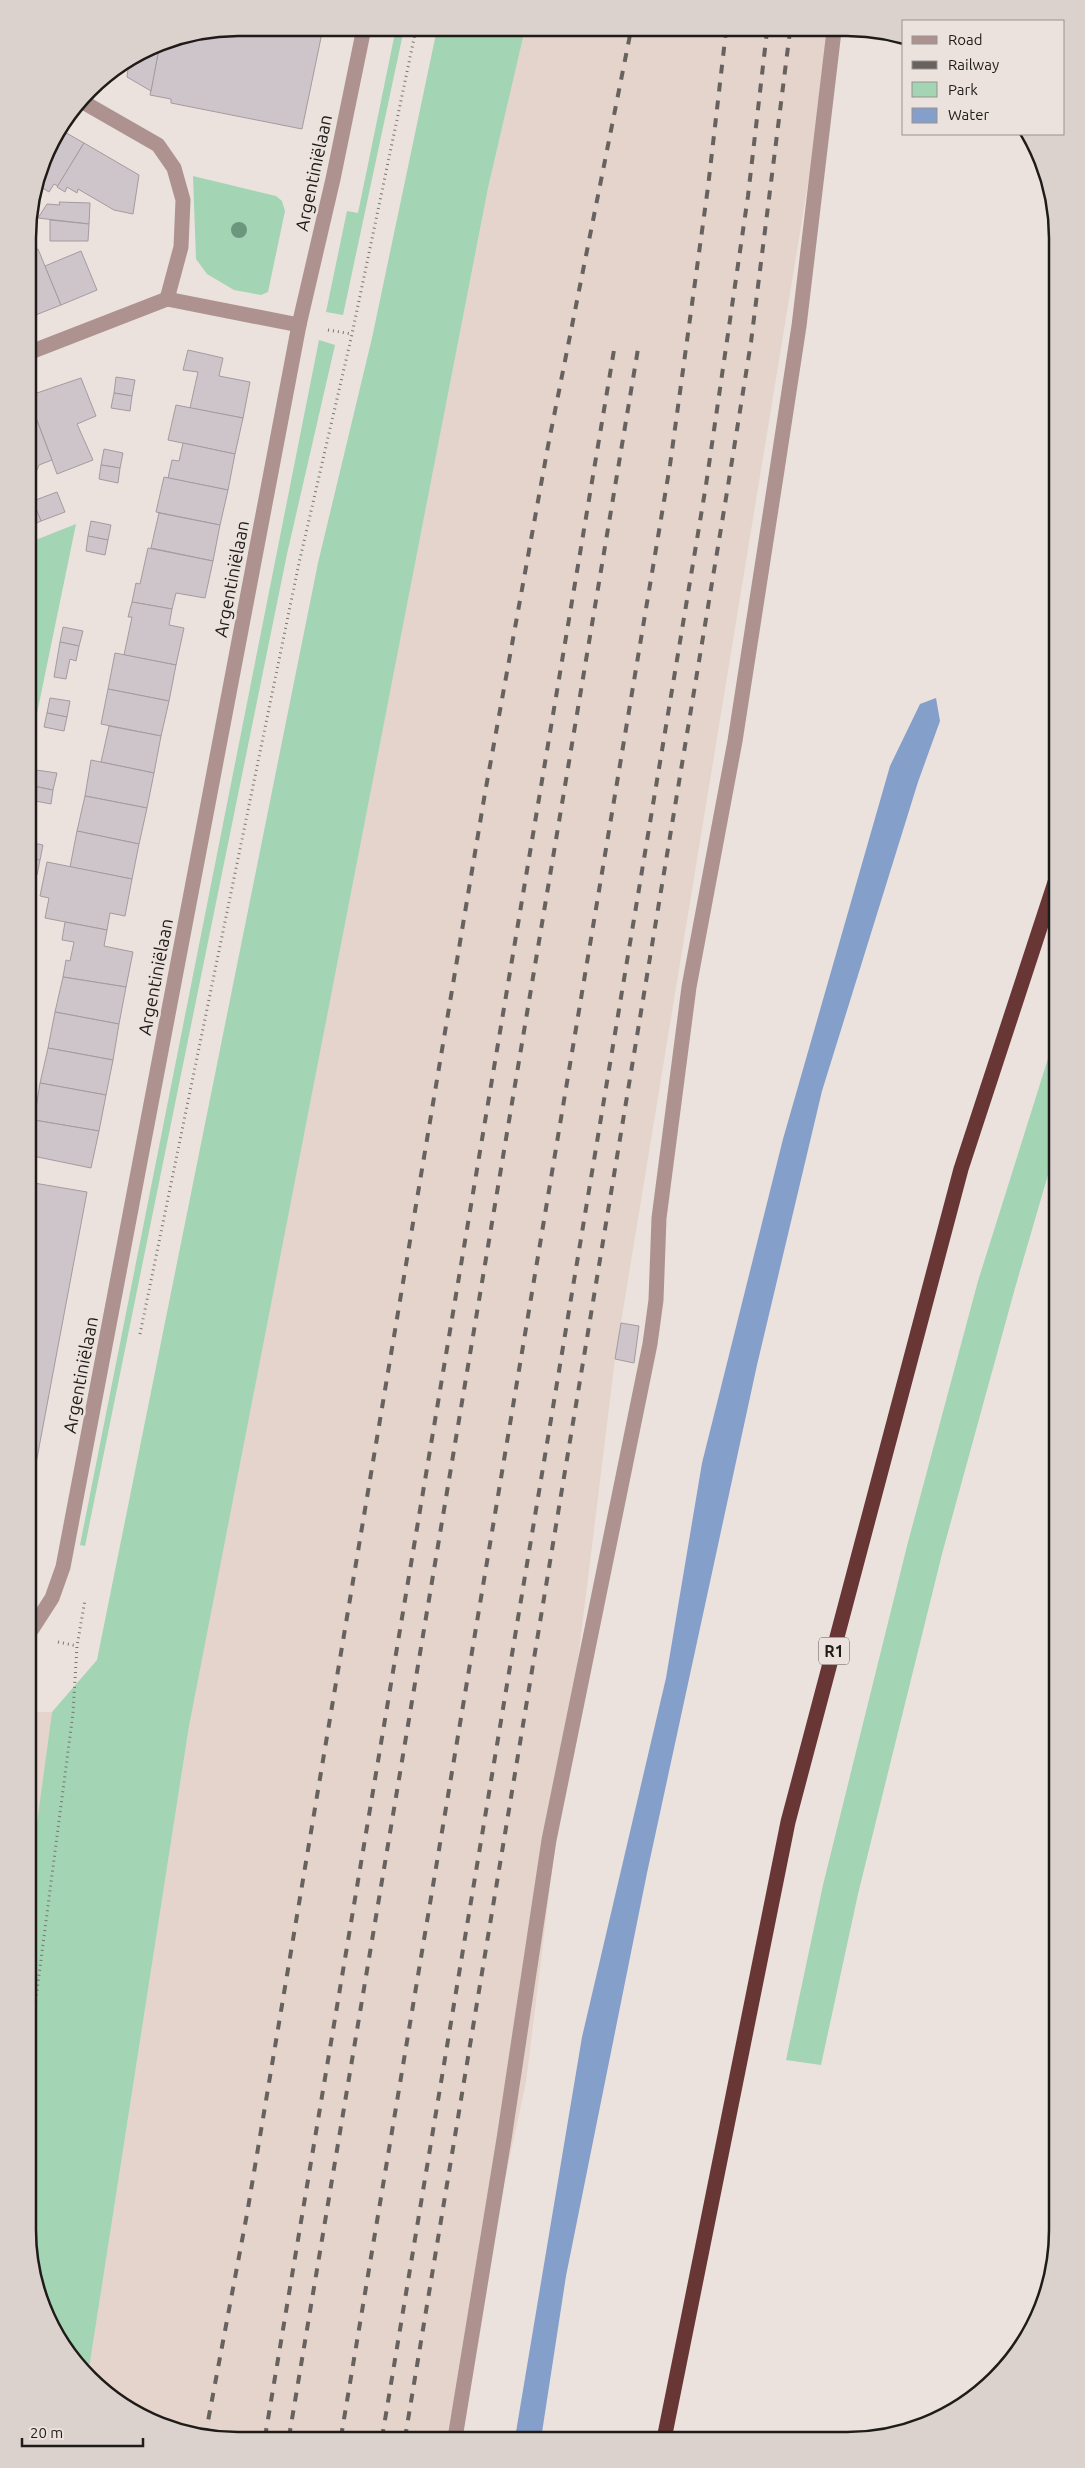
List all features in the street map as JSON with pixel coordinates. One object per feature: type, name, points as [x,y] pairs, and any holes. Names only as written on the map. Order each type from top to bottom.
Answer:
[{"type":"highway","name":"R1","points":[[665,2432],[788,1822],[961,1169],[1049,900]]},
{"type":"street","name":"Argentiniëlaan","points":[[36,1622],[52,1598],[63,1567],[299,325],[333,179],[362,36]]},
{"type":"street","points":[[456,2432],[504,2139],[548,1840],[650,1344],[656,1300],[659,1218],[689,987],[735,741],[777,470],[802,297],[833,36]]},
{"type":"street","points":[[87,105],[158,145],[174,168],[183,200],[181,247],[167,299]]},
{"type":"street","points":[[36,350],[167,299],[299,325]]},
{"type":"path","points":[[138,1340],[297,572],[352,334],[415,36]]},
{"type":"path","points":[[36,1998],[73,1712],[77,1646],[86,1593]]},
{"type":"shaded area","points":[[523,36],[829,36],[825,80],[615,1359],[526,2082],[450,2432],[239,2432],[212,2430],[174,2421],[137,2405],[115,2390],[89,2365],[191,1713],[488,188]]},
{"type":"shaded area","points":[[36,1712],[52,1712],[36,1834]]},
{"type":"green space","points":[[394,36],[403,36],[343,315],[326,312],[347,211],[358,213]]},
{"type":"green space","points":[[436,36],[523,36],[488,188],[189,1726],[89,2365],[70,2342],[52,2307],[40,2269],[36,2229],[36,1831],[52,1712],[97,1660],[318,563],[372,338]]},
{"type":"green space","points":[[193,176],[276,196],[282,201],[285,211],[268,292],[261,295],[234,290],[207,274],[196,259]]},
{"type":"green space","points":[[319,340],[335,345],[287,554],[85,1546],[80,1545]]},
{"type":"green space","points":[[76,524],[36,718],[36,540]]},
{"type":"green space","points":[[1049,1055],[1049,1171],[942,1554],[858,1894],[821,2065],[786,2060],[823,1885],[907,1546],[978,1281]]},
{"type":"water","points":[[936,698],[940,721],[918,782],[822,1091],[757,1365],[647,1873],[566,2276],[542,2432],[516,2432],[582,2037],[666,1678],[702,1463],[783,1139],[890,766],[920,704]]},
{"type":"building","points":[[239,36],[321,36],[302,129],[171,103],[171,99],[150,95],[158,53],[174,47],[212,38]]},
{"type":"building","points":[[158,53],[151,91],[127,77],[128,69]]},
{"type":"building","points":[[66,133],[84,143],[58,186],[54,184],[49,192],[43,188],[43,186],[57,149]]},
{"type":"building","points":[[84,143],[139,175],[133,214],[114,210],[78,189],[77,193],[67,187],[65,192],[57,187]]},
{"type":"building","points":[[59,202],[90,203],[89,224],[38,218],[47,204],[60,205]]},
{"type":"building","points":[[50,220],[89,224],[88,241],[50,241]]},
{"type":"building","points":[[38,249],[61,305],[36,315],[36,250]]},
{"type":"building","points":[[81,251],[97,290],[61,305],[45,266]]},
{"type":"building","points":[[188,350],[223,358],[219,376],[250,382],[243,418],[190,408],[198,372],[183,370]]},
{"type":"building","points":[[116,377],[135,380],[132,396],[114,393]]},
{"type":"building","points":[[81,378],[96,416],[77,424],[93,460],[57,474],[36,418],[36,393]]},
{"type":"building","points":[[114,393],[132,396],[130,411],[111,408]]},
{"type":"building","points":[[176,405],[243,418],[235,454],[168,440]]},
{"type":"building","points":[[36,418],[52,460],[39,465],[37,470]]},
{"type":"building","points":[[183,443],[235,454],[228,490],[168,478],[172,460],[179,461]]},
{"type":"building","points":[[104,449],[123,453],[120,468],[101,465]]},
{"type":"building","points":[[101,465],[120,468],[118,483],[99,479]]},
{"type":"building","points":[[164,477],[228,490],[220,525],[156,512]]},
{"type":"building","points":[[57,492],[65,512],[41,521],[36,508],[36,500]]},
{"type":"building","points":[[36,509],[41,521],[36,523]]},
{"type":"building","points":[[159,513],[220,525],[213,561],[151,548]]},
{"type":"building","points":[[91,521],[111,525],[108,540],[88,536]]},
{"type":"building","points":[[88,536],[108,540],[105,555],[86,551]]},
{"type":"building","points":[[148,548],[213,561],[205,598],[176,593],[172,609],[132,602],[136,583],[140,584]]},
{"type":"building","points":[[132,602],[172,609],[169,625],[184,628],[176,665],[124,655],[132,617],[128,617]]},
{"type":"building","points":[[63,627],[83,631],[79,646],[60,642]]},
{"type":"building","points":[[60,642],[79,646],[76,661],[70,659],[66,679],[54,677]]},
{"type":"building","points":[[115,653],[176,665],[169,701],[108,689]]},
{"type":"building","points":[[108,689],[169,701],[161,736],[101,724]]},
{"type":"building","points":[[50,698],[70,701],[67,717],[47,713]]},
{"type":"building","points":[[47,713],[67,717],[64,731],[44,727]]},
{"type":"building","points":[[109,726],[161,736],[154,773],[101,762]]},
{"type":"building","points":[[91,760],[154,773],[147,808],[85,796]]},
{"type":"building","points":[[36,770],[57,773],[53,790],[36,787]]},
{"type":"building","points":[[36,787],[53,790],[51,804],[36,801]]},
{"type":"building","points":[[85,796],[147,808],[139,844],[77,831]]},
{"type":"building","points":[[77,831],[139,844],[132,879],[70,867]]},
{"type":"building","points":[[36,844],[43,845],[40,860],[36,859]]},
{"type":"building","points":[[36,859],[40,860],[36,875]]},
{"type":"building","points":[[47,862],[132,879],[125,916],[110,913],[107,930],[45,918],[49,898],[40,896]]},
{"type":"building","points":[[65,922],[107,930],[104,946],[133,952],[126,987],[63,977],[66,960],[70,961],[74,942],[62,940]]},
{"type":"building","points":[[63,977],[126,987],[119,1024],[55,1012]]},
{"type":"building","points":[[55,1012],[119,1024],[113,1060],[48,1048]]},
{"type":"building","points":[[48,1048],[113,1060],[106,1095],[40,1083]]},
{"type":"building","points":[[40,1083],[106,1095],[99,1131],[36,1120]]},
{"type":"building","points":[[36,1120],[99,1131],[91,1168],[36,1157]]},
{"type":"building","points":[[36,1183],[87,1192],[36,1463]]},
{"type":"building","points":[[621,1323],[639,1326],[634,1363],[615,1359]]},
{"type":"railway","points":[[206,2429],[247,2214],[485,793],[548,446],[630,36]]},
{"type":"railway","points":[[342,2432],[670,465],[708,187],[725,36]]},
{"type":"railway","points":[[383,2432],[706,485],[748,196],[766,36]]},
{"type":"railway","points":[[406,2432],[727,492],[751,342],[789,36]]},
{"type":"railway","points":[[266,2432],[615,344]]},
{"type":"railway","points":[[290,2432],[638,349]]}]
